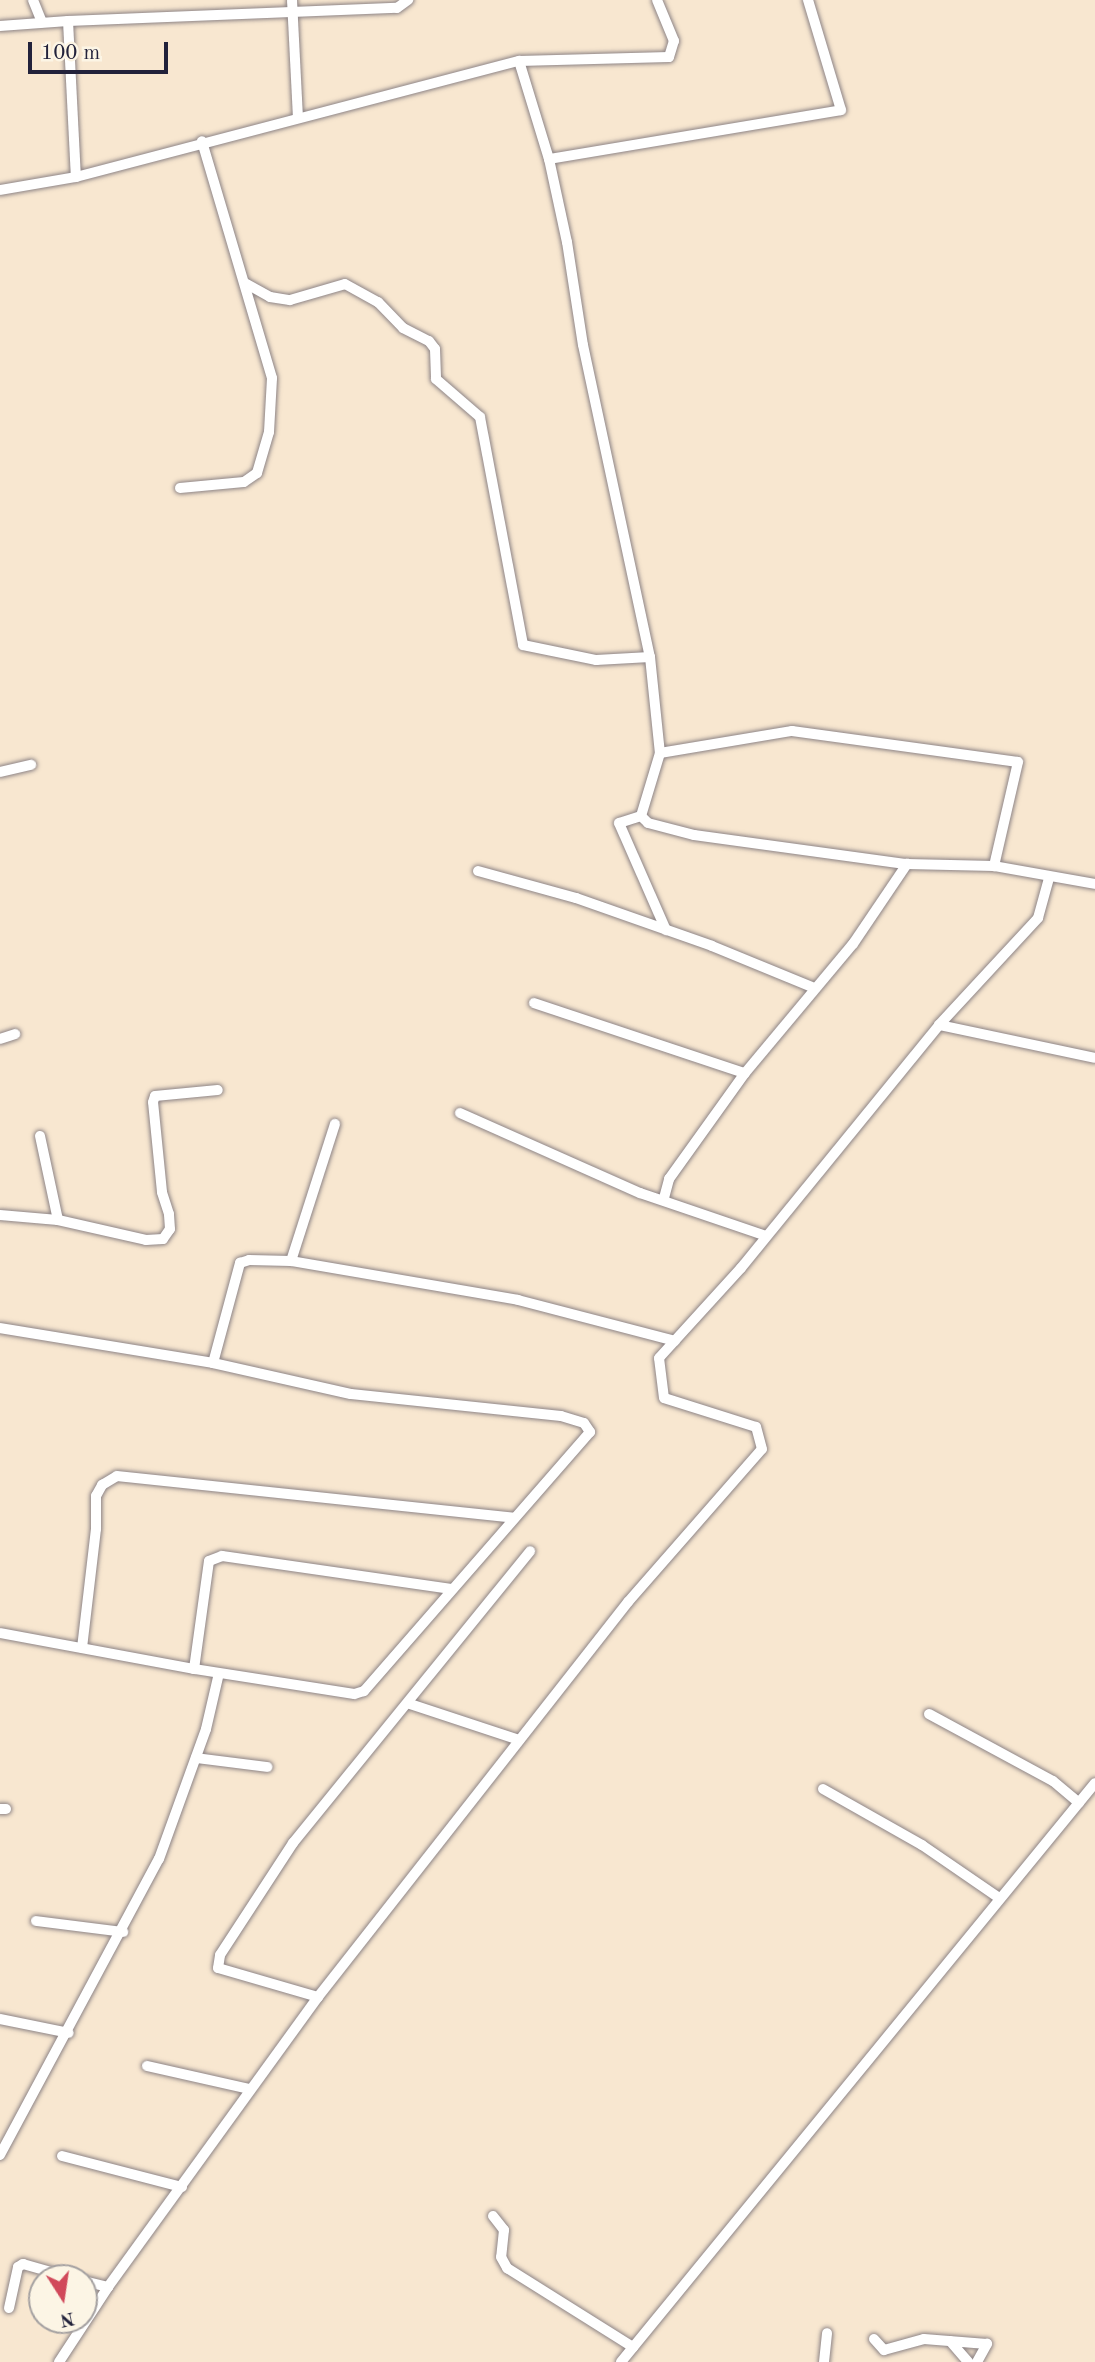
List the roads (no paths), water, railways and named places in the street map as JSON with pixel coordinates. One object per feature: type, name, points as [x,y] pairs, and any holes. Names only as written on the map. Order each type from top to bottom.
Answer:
[{"type":"street","points":[[33,0],[42,22]]},
{"type":"street","points":[[0,26],[292,5],[397,8],[408,0]]},
{"type":"street","points":[[0,190],[76,177],[202,141],[519,61],[669,57],[674,41],[657,0]]},
{"type":"street","points":[[549,159],[841,110],[808,0]]},
{"type":"street","points":[[292,5],[298,117]]},
{"type":"street","points":[[68,21],[76,177]]},
{"type":"street","points":[[519,61],[549,159],[650,657],[660,753],[641,816]]},
{"type":"street","points":[[180,488],[244,482],[257,473],[269,432],[272,378],[202,141]]},
{"type":"street","points":[[245,283],[270,297],[290,300],[345,284],[378,302],[403,328],[429,341],[435,349],[436,379],[480,417],[523,645],[596,660],[650,657]]},
{"type":"street","points":[[660,753],[792,731],[1018,762],[995,866]]},
{"type":"street","points":[[0,772],[31,765]]},
{"type":"street","points":[[641,816],[648,823],[694,835],[907,864],[995,866],[1049,878],[1095,884]]},
{"type":"street","points":[[641,816],[619,823],[666,930]]},
{"type":"street","points":[[664,1199],[669,1179],[745,1073],[811,987],[853,944],[907,864]]},
{"type":"street","points":[[478,871],[666,930],[811,987]]},
{"type":"street","points":[[59,2362],[108,2287],[318,1997],[628,1602],[762,1449],[756,1427],[664,1398],[659,1358],[766,1236],[939,1025],[1038,918],[1049,878]]},
{"type":"street","points":[[534,1003],[745,1073]]},
{"type":"street","points":[[939,1025],[1095,1058]]},
{"type":"street","points":[[0,1039],[15,1034]]},
{"type":"street","points":[[0,1215],[58,1220],[146,1240],[163,1239],[170,1229],[169,1214],[162,1192],[153,1102],[155,1096],[218,1090]]},
{"type":"street","points":[[460,1113],[640,1193],[766,1236]]},
{"type":"street","points":[[291,1261],[335,1124]]},
{"type":"street","points":[[40,1136],[58,1220]]},
{"type":"street","points":[[213,1363],[240,1263],[291,1261],[518,1300],[675,1341]]},
{"type":"street","points":[[0,1328],[213,1363],[351,1394],[584,1423],[590,1432],[364,1691],[354,1694],[194,1670],[0,1633]]},
{"type":"street","points":[[82,1648],[96,1529],[96,1496],[102,1485],[117,1476],[514,1518]]},
{"type":"street","points":[[318,1997],[218,1968],[220,1955],[293,1843],[410,1703],[530,1551]]},
{"type":"street","points":[[194,1670],[209,1561],[222,1556],[452,1589]]},
{"type":"street","points":[[0,2155],[3,2143],[69,2033],[159,1859],[196,1758],[219,1673]]},
{"type":"street","points":[[410,1703],[519,1740]]},
{"type":"street","points":[[929,1714],[1043,1776],[1079,1803]]},
{"type":"street","points":[[196,1758],[267,1767]]},
{"type":"street","points":[[621,2362],[1095,1783]]},
{"type":"street","points":[[823,1789],[922,1845],[999,1898]]},
{"type":"street","points":[[36,1921],[123,1932]]},
{"type":"street","points":[[0,2019],[69,2033]]},
{"type":"street","points":[[147,2066],[249,2089]]},
{"type":"street","points":[[62,2156],[182,2187]]},
{"type":"street","points":[[493,2216],[504,2230],[501,2257],[507,2267],[633,2347]]},
{"type":"street","points":[[9,2308],[18,2267],[23,2264],[28,2265]]},
{"type":"street","points":[[98,2284],[108,2287]]},
{"type":"street","points":[[824,2362],[827,2333]]},
{"type":"street","points":[[874,2339],[889,2350],[924,2339],[987,2344],[977,2362]]},
{"type":"street","points":[[950,2342],[968,2362]]}]
